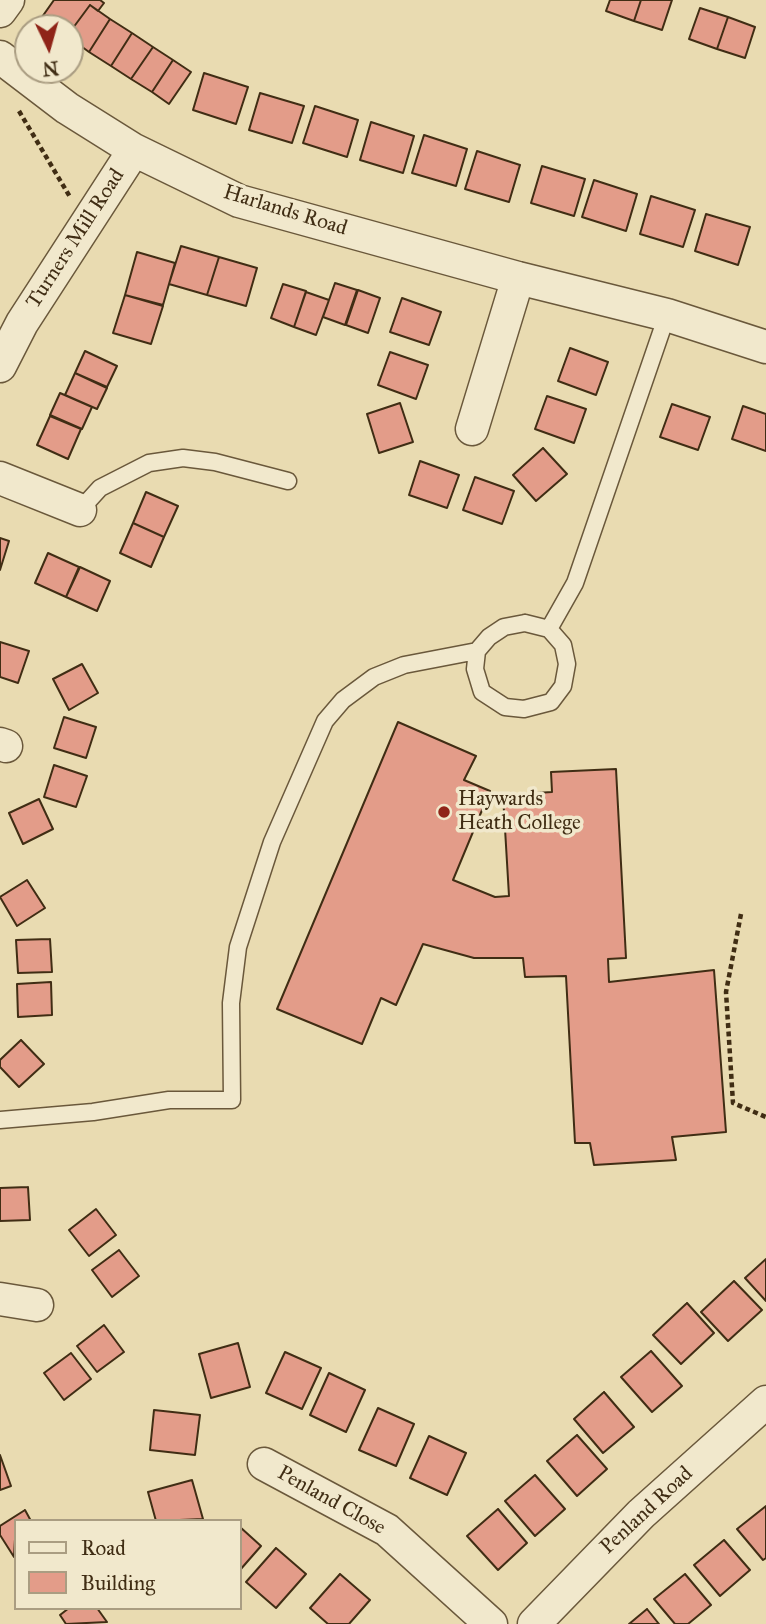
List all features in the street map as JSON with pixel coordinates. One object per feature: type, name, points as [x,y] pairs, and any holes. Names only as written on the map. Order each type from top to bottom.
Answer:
[{"type":"street","points":[[0,11],[8,0]]},
{"type":"street","name":"Harlands Road","points":[[0,57],[67,108],[134,150],[239,201],[517,278],[667,315],[766,347]]},
{"type":"street","name":"Turners Mill Road","points":[[0,366],[22,323],[134,150]]},
{"type":"street","points":[[472,429],[517,278]]},
{"type":"street","points":[[0,478],[80,510]]},
{"type":"street","points":[[0,1299],[37,1305]]},
{"type":"street","name":"Penland Road","points":[[534,1624],[641,1514],[766,1402]]},
{"type":"street","name":"Penland Close","points":[[264,1464],[387,1530],[491,1624]]},
{"type":"lane","points":[[550,629],[575,583],[667,315]]},
{"type":"lane","points":[[80,510],[100,488],[149,463],[183,458],[215,462],[288,481]]},
{"type":"lane","points":[[525,624],[550,629],[563,645],[567,664],[563,686],[551,702],[524,709],[505,707],[482,692],[475,670],[477,651],[489,637],[504,627],[525,624]]},
{"type":"lane","points":[[0,1120],[93,1112],[170,1100],[232,1100],[231,1003],[238,947],[272,842],[325,721],[343,700],[373,677],[404,665],[477,651]]},
{"type":"path","points":[[12,100],[74,204]]},
{"type":"path","points":[[741,914],[726,992],[733,1103],[766,1117]]},
{"type":"building","points":[[54,0],[100,0],[104,3],[98,11],[90,5],[83,14],[44,14]]},
{"type":"building","points":[[610,0],[641,0],[634,21],[606,11]]},
{"type":"building","points":[[641,0],[672,0],[662,30],[634,21]]},
{"type":"building","points":[[90,5],[110,19],[89,52],[84,48],[83,14]]},
{"type":"building","points":[[700,8],[728,17],[717,49],[689,39]]},
{"type":"building","points":[[728,17],[755,27],[745,58],[717,49]]},
{"type":"building","points":[[110,19],[132,33],[111,66],[89,52]]},
{"type":"building","points":[[132,33],[153,47],[131,79],[111,66]]},
{"type":"building","points":[[153,47],[173,60],[152,92],[131,79]]},
{"type":"building","points":[[173,60],[191,72],[169,104],[152,92]]},
{"type":"building","points":[[204,73],[248,87],[236,124],[193,110]]},
{"type":"building","points":[[260,93],[304,106],[292,143],[249,130]]},
{"type":"building","points":[[315,106],[358,120],[347,157],[303,143]]},
{"type":"building","points":[[371,122],[414,136],[403,173],[360,160]]},
{"type":"building","points":[[424,135],[467,149],[456,186],[412,173]]},
{"type":"building","points":[[477,151],[520,165],[509,202],[465,189]]},
{"type":"building","points":[[542,166],[585,179],[574,216],[531,203]]},
{"type":"building","points":[[594,180],[637,194],[626,231],[582,217]]},
{"type":"building","points":[[651,196],[695,210],[683,247],[640,234]]},
{"type":"building","points":[[706,214],[750,227],[738,265],[695,251]]},
{"type":"building","points":[[181,246],[219,257],[207,295],[169,284]]},
{"type":"building","points":[[137,252],[175,263],[163,305],[125,295]]},
{"type":"building","points":[[219,257],[257,268],[246,306],[207,295]]},
{"type":"building","points":[[335,283],[357,290],[345,325],[323,317]]},
{"type":"building","points":[[283,284],[306,291],[294,327],[271,318]]},
{"type":"building","points":[[358,290],[380,298],[368,333],[346,325]]},
{"type":"building","points":[[306,292],[329,300],[316,335],[294,327]]},
{"type":"building","points":[[125,295],[163,306],[151,344],[113,333]]},
{"type":"building","points":[[402,298],[441,312],[429,345],[390,332]]},
{"type":"building","points":[[570,348],[608,362],[596,395],[558,381]]},
{"type":"building","points":[[85,351],[117,366],[107,387],[75,373]]},
{"type":"building","points":[[390,352],[428,365],[416,399],[378,385]]},
{"type":"building","points":[[75,373],[107,388],[97,409],[65,395]]},
{"type":"building","points":[[60,393],[92,407],[82,429],[50,415]]},
{"type":"building","points":[[547,396],[586,409],[574,443],[535,429]]},
{"type":"building","points":[[400,403],[413,442],[379,453],[367,414]]},
{"type":"building","points":[[672,404],[710,417],[698,450],[660,437]]},
{"type":"building","points":[[743,406],[766,414],[766,451],[732,439]]},
{"type":"building","points":[[50,416],[81,429],[68,459],[37,445]]},
{"type":"building","points":[[543,448],[567,474],[536,501],[513,475]]},
{"type":"building","points":[[420,461],[459,475],[447,508],[409,495]]},
{"type":"building","points":[[475,477],[514,491],[502,524],[463,510]]},
{"type":"building","points":[[146,492],[178,506],[164,537],[133,523]]},
{"type":"building","points":[[133,523],[164,537],[151,567],[120,553]]},
{"type":"building","points":[[0,538],[9,541],[0,570]]},
{"type":"building","points":[[48,553],[79,567],[66,597],[35,583]]},
{"type":"building","points":[[80,567],[110,581],[97,611],[66,597]]},
{"type":"building","points":[[0,642],[29,651],[18,683],[0,677]]},
{"type":"building","points":[[82,664],[98,693],[69,710],[53,679]]},
{"type":"building","points":[[64,717],[96,727],[86,758],[54,748]]},
{"type":"building","points":[[398,722],[476,756],[464,780],[490,791],[453,880],[495,897],[509,896],[503,795],[552,792],[551,772],[616,769],[626,958],[608,959],[609,982],[714,970],[726,1132],[672,1137],[676,1160],[594,1165],[590,1143],[575,1143],[566,976],[525,977],[523,958],[474,958],[423,944],[396,1005],[381,998],[362,1044],[277,1009]]},
{"type":"building","points":[[54,765],[87,776],[76,807],[44,797]]},
{"type":"building","points":[[39,799],[53,829],[23,844],[9,813]]},
{"type":"building","points":[[27,880],[45,908],[17,926],[0,897]]},
{"type":"building","points":[[50,939],[52,972],[18,973],[16,940]]},
{"type":"building","points":[[51,982],[52,1015],[18,1017],[17,984]]},
{"type":"building","points":[[21,1040],[44,1064],[19,1087],[0,1067],[0,1060]]},
{"type":"building","points":[[28,1187],[30,1220],[0,1221],[0,1188]]},
{"type":"building","points":[[96,1209],[116,1235],[89,1256],[69,1230]]},
{"type":"building","points":[[119,1250],[139,1276],[112,1297],[92,1270]]},
{"type":"building","points":[[766,1259],[766,1301],[745,1278]]},
{"type":"building","points":[[734,1281],[762,1310],[728,1341],[701,1312]]},
{"type":"building","points":[[687,1303],[714,1333],[681,1364],[653,1335]]},
{"type":"building","points":[[104,1325],[124,1352],[97,1372],[77,1346]]},
{"type":"building","points":[[238,1343],[250,1387],[211,1398],[199,1354]]},
{"type":"building","points":[[651,1351],[682,1386],[652,1412],[621,1377]]},
{"type":"building","points":[[285,1352],[321,1368],[302,1409],[266,1393]]},
{"type":"building","points":[[71,1353],[91,1379],[64,1400],[44,1373]]},
{"type":"building","points":[[329,1373],[365,1390],[346,1432],[310,1415]]},
{"type":"building","points":[[604,1392],[634,1427],[603,1453],[574,1419]]},
{"type":"building","points":[[378,1408],[414,1424],[396,1466],[359,1450]]},
{"type":"building","points":[[154,1410],[200,1415],[195,1455],[150,1450]]},
{"type":"building","points":[[577,1435],[607,1469],[577,1496],[547,1461]]},
{"type":"building","points":[[429,1436],[466,1453],[447,1495],[410,1478]]},
{"type":"building","points":[[0,1455],[11,1486],[0,1490]]},
{"type":"building","points":[[535,1475],[565,1509],[535,1536],[505,1501]]},
{"type":"building","points":[[192,1480],[203,1519],[155,1519],[148,1492]]},
{"type":"building","points":[[766,1506],[766,1558],[763,1560],[737,1529]]},
{"type":"building","points":[[498,1509],[527,1543],[498,1570],[467,1536]]},
{"type":"building","points":[[25,1510],[30,1519],[14,1519],[14,1557],[0,1535],[0,1526]]},
{"type":"building","points":[[242,1529],[261,1546],[242,1568]]},
{"type":"building","points":[[724,1540],[750,1570],[720,1596],[694,1565]]},
{"type":"building","points":[[276,1548],[306,1574],[276,1608],[246,1582]]},
{"type":"building","points":[[340,1574],[370,1600],[349,1624],[328,1624],[310,1608]]},
{"type":"building","points":[[685,1574],[711,1605],[688,1624],[675,1624],[654,1599]]},
{"type":"building","points":[[647,1609],[659,1624],[629,1624]]},
{"type":"building","points":[[66,1610],[98,1610],[107,1622],[66,1624],[60,1615]]},
{"type":"place","name":"Haywards Heath College","points":[[444,812]]}]
